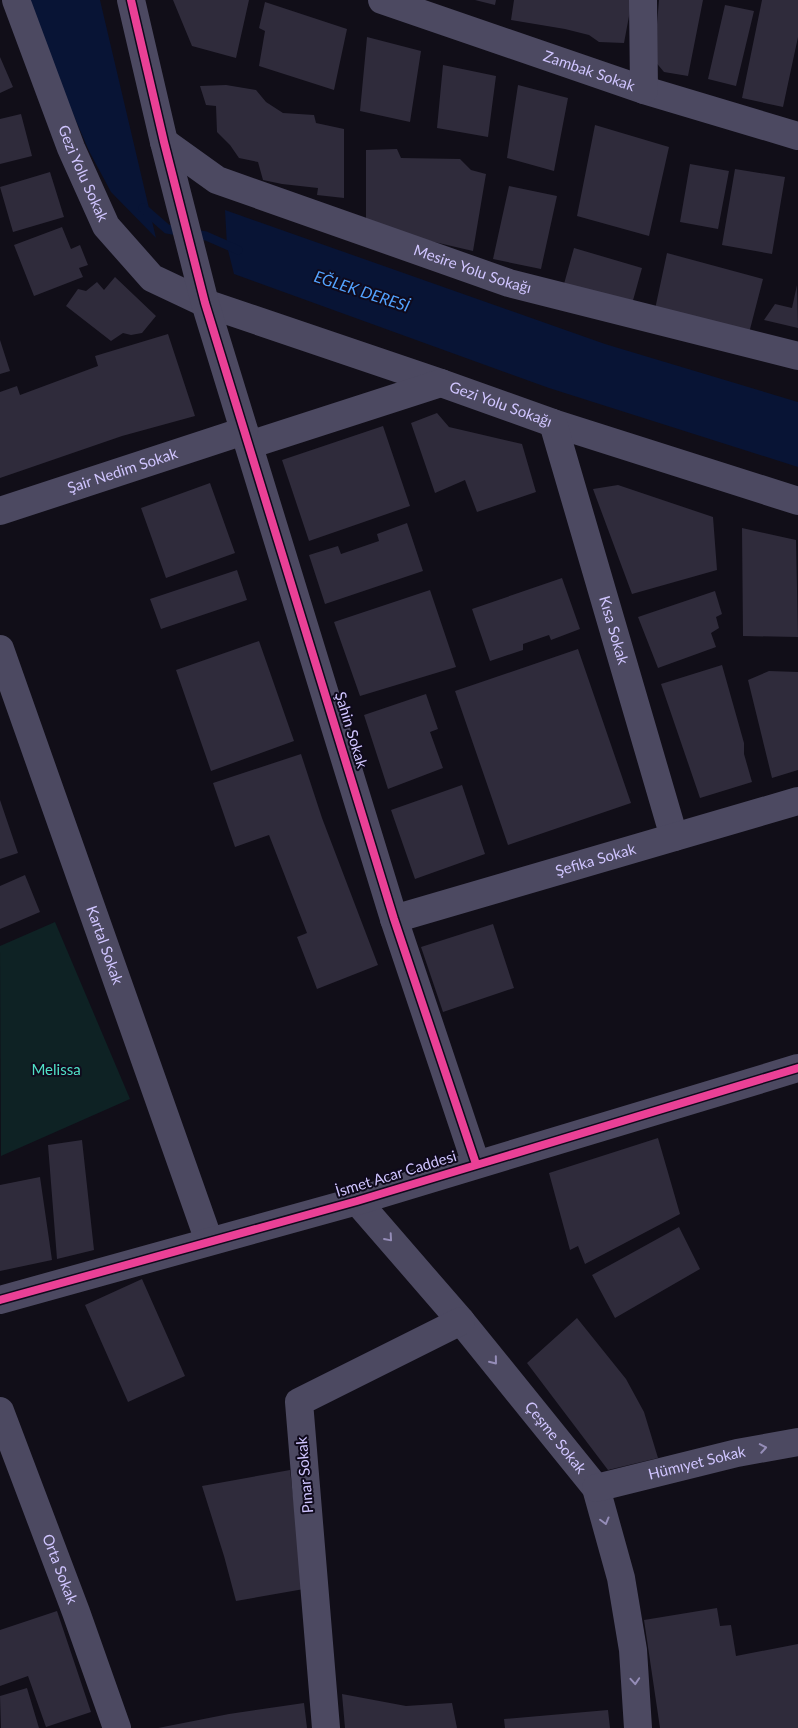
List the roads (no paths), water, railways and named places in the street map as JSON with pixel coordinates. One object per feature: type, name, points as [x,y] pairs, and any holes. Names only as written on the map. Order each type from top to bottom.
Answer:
[{"type":"street","name":"Gezi Yolu Sokak","points":[[16,0],[71,148],[106,226],[152,278],[205,303]]},
{"type":"street","name":"Şahin Sokak","points":[[131,0],[164,142],[205,303],[394,919],[476,1164]]},
{"type":"street","name":"Zambak Sokak","points":[[382,0],[644,90],[798,136]]},
{"type":"street","points":[[642,0],[644,90]]},
{"type":"street","name":"Mesire Yolu Sokağı","points":[[164,142],[217,180],[509,283],[798,356]]},
{"type":"street","name":"Gezi Yolu Sokağı","points":[[205,303],[553,423],[798,501]]},
{"type":"street","name":"Şair Nedim Sokak","points":[[0,511],[246,438],[441,383]]},
{"type":"street","name":"Kısa Sokak","points":[[553,423],[674,837]]},
{"type":"street","name":"Kartal Sokak","points":[[0,649],[209,1241]]},
{"type":"street","name":"Şefika Sokak","points":[[394,919],[798,801]]},
{"type":"street","name":"İsmet Acar Caddesi","points":[[0,1300],[357,1201],[798,1068]]},
{"type":"street","name":"Çeşme Sokak","points":[[357,1201],[461,1321],[596,1488],[621,1578],[633,1650],[638,1728]]},
{"type":"street","name":"Pınar Sokak","points":[[326,1728],[299,1402],[461,1321]]},
{"type":"street","name":"Orta Sokak","points":[[0,1411],[76,1612],[117,1728]]},
{"type":"street","name":"Hümıyet Sokak","points":[[596,1488],[737,1453],[798,1442]]},
{"type":"water","points":[[24,0],[100,0],[156,238],[111,192],[89,151]]},
{"type":"water","points":[[225,210],[605,344],[798,402],[798,467],[549,388],[234,274],[227,246]]},
{"type":"waterway","name":"EĞLEK DERESİ","points":[[143,208],[167,229],[206,236],[238,250]]},
{"type":"park label","name":"Melissa","points":[[56,1070]]}]
